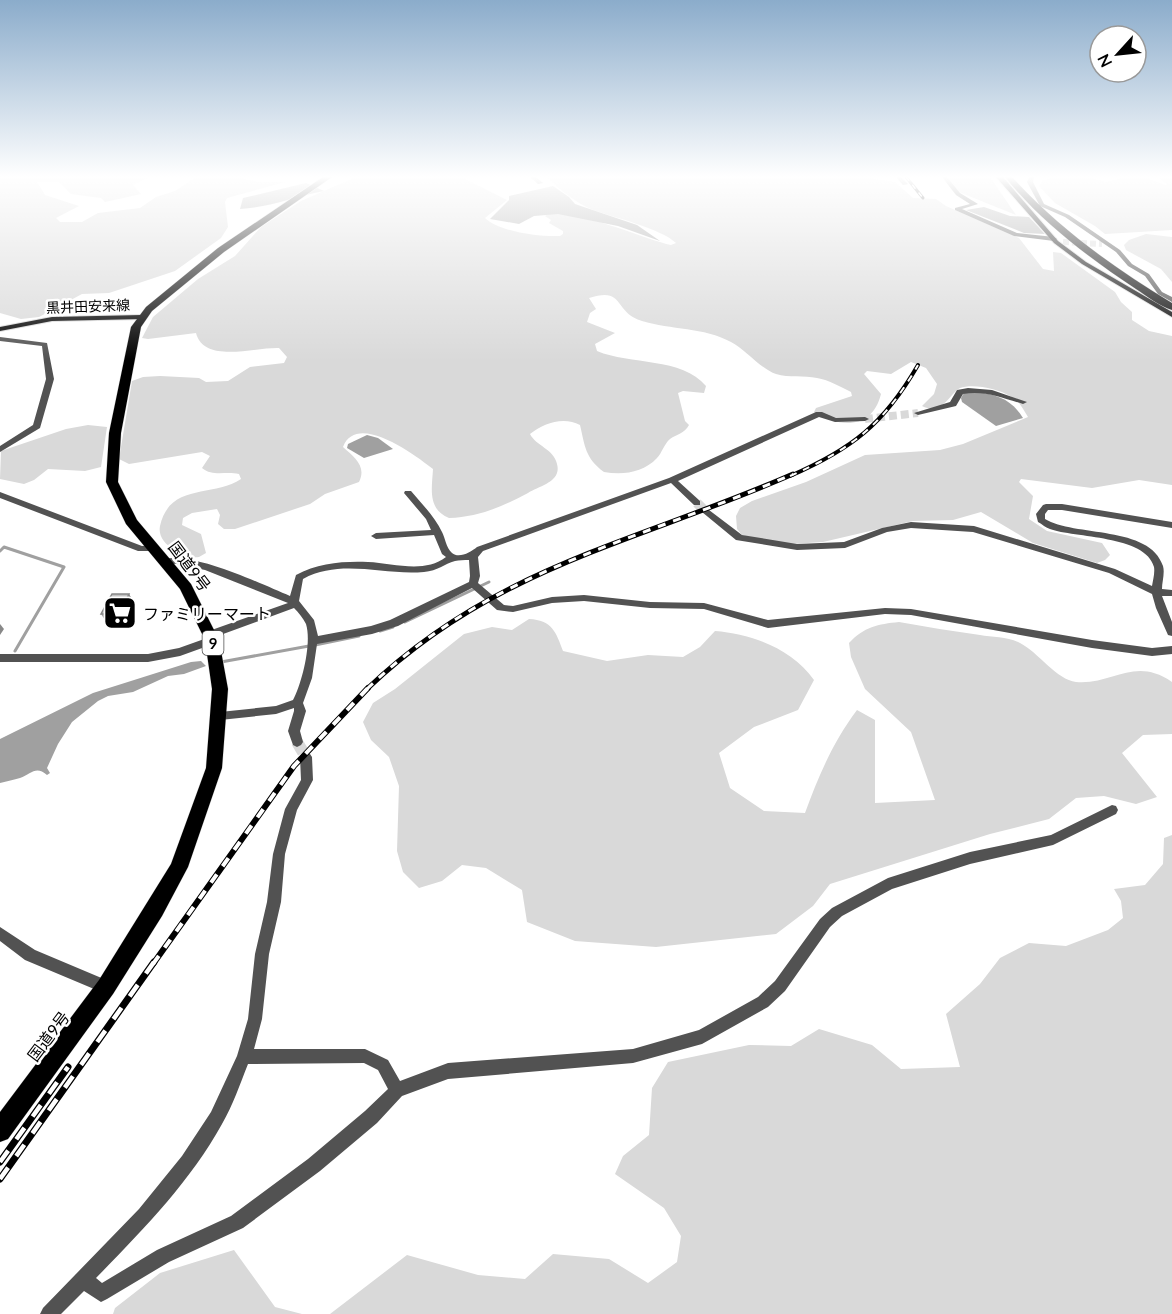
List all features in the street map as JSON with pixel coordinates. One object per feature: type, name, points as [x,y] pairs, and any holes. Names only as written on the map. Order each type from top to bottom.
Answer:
[{"type":"highway","points":[[141,317],[238,238]]},
{"type":"highway","points":[[1071,238],[1172,307]]},
{"type":"highway","name":"国道9号","points":[[0,1131],[106,987],[179,867],[214,768],[220,716],[218,664],[211,638],[186,587],[131,521],[116,495],[111,474],[117,422],[134,337],[141,317]]},
{"type":"main road","points":[[1056,238],[1084,263],[1172,315]]},
{"type":"main road","name":"黒井田安来線","points":[[0,329],[52,319],[141,317]]},
{"type":"street","points":[[1039,238],[1058,241]]},
{"type":"street","points":[[1100,238],[1110,245],[1130,266],[1147,275],[1160,293],[1172,300]]},
{"type":"street","points":[[1102,244],[1110,245]]},
{"type":"street","points":[[0,339],[45,344],[50,379],[37,426],[0,450]]},
{"type":"street","points":[[918,413],[953,404],[960,392],[973,389],[987,390],[1023,402]]},
{"type":"street","points":[[295,603],[299,577],[316,568],[378,566],[419,570],[441,566],[452,557],[473,556],[480,549],[672,480],[819,414],[835,420],[865,419]]},
{"type":"street","points":[[672,480],[697,503]]},
{"type":"street","points":[[408,494],[438,532],[444,551],[452,557]]},
{"type":"street","points":[[0,495],[141,549],[153,548]]},
{"type":"street","points":[[1172,525],[1051,507],[1041,511],[1040,517],[1052,527],[1123,540],[1145,549],[1158,566],[1157,592],[1172,632]]},
{"type":"street","points":[[706,512],[739,538],[797,547],[845,545],[898,526],[965,528],[1112,571],[1157,592],[1172,593]]},
{"type":"street","points":[[376,536],[438,532]]},
{"type":"street","points":[[311,644],[394,623],[473,584],[475,576],[473,556]]},
{"type":"street","points":[[166,561],[179,560],[210,570],[295,603],[312,628],[307,671],[297,703],[300,711],[294,731],[297,742]]},
{"type":"street","points":[[473,584],[501,608],[513,609],[552,600],[584,598],[650,605],[704,606],[768,624],[857,613],[902,612],[1092,644],[1152,652],[1172,650]]},
{"type":"street","points":[[0,657],[148,658],[180,652],[295,603]]},
{"type":"street","points":[[220,716],[276,710],[297,703]]},
{"type":"street","points":[[49,1314],[145,1215],[188,1162],[217,1118],[244,1057],[255,1019],[262,954],[274,902],[279,854],[291,809],[307,780],[306,757]]},
{"type":"street","points":[[84,1280],[101,1293],[163,1256],[237,1222],[314,1165],[370,1117],[397,1090],[448,1071],[633,1056],[702,1037],[763,1002],[795,968],[825,922],[837,912],[867,895],[888,884],[947,865],[1053,840],[1112,810]]},
{"type":"street","points":[[0,933],[30,955],[106,987]]},
{"type":"street","points":[[244,1057],[365,1056],[383,1065],[397,1090]]},
{"type":"shaded area","points":[[0,238],[221,238],[175,271],[109,293],[82,294],[39,317],[21,319],[0,313]]},
{"type":"shaded area","points":[[251,238],[648,238],[671,245],[676,243],[669,238],[1019,238],[1043,269],[1054,271],[1053,252],[1061,253],[1115,292],[1121,302],[1132,312],[1132,320],[1149,331],[1172,336],[1172,485],[1139,480],[1092,488],[1021,479],[1019,482],[1033,496],[1029,519],[1047,531],[1102,543],[1110,555],[1097,563],[1033,543],[981,512],[953,520],[913,521],[823,542],[792,544],[759,540],[742,535],[737,529],[736,516],[740,508],[752,501],[806,482],[865,455],[940,450],[963,444],[1028,417],[1013,398],[999,391],[979,386],[960,388],[941,406],[929,408],[922,406],[934,394],[937,384],[926,368],[911,362],[891,374],[867,371],[864,374],[881,394],[877,406],[863,420],[844,423],[834,421],[814,412],[816,408],[852,396],[851,392],[821,379],[776,374],[721,337],[642,321],[633,317],[614,298],[600,295],[589,298],[596,309],[590,313],[587,322],[615,333],[595,344],[597,351],[683,370],[706,386],[704,393],[683,391],[678,393],[685,421],[689,425],[683,432],[670,439],[657,458],[645,467],[625,473],[604,472],[589,457],[580,425],[567,421],[554,422],[530,434],[555,459],[558,470],[553,479],[499,507],[470,516],[449,518],[442,514],[434,504],[433,469],[387,440],[361,433],[350,437],[343,447],[358,462],[361,471],[359,482],[325,494],[310,504],[235,529],[224,529],[218,524],[220,515],[217,509],[192,513],[183,518],[182,525],[201,534],[206,553],[199,557],[192,557],[167,545],[161,536],[160,526],[165,512],[183,497],[230,485],[241,479],[239,474],[206,471],[202,468],[210,456],[202,452],[129,464],[119,459],[132,381],[143,377],[160,376],[199,378],[206,382],[228,381],[250,367],[284,363],[287,357],[279,348],[219,351],[201,343],[196,333],[142,338],[153,317],[198,279],[235,256]]},
{"type":"shaded area","points":[[1172,238],[1172,282],[1161,269],[1126,250],[1124,245],[1129,240]]},
{"type":"shaded area","points":[[964,393],[991,394],[1009,402],[1023,418],[996,426],[962,402],[961,398]]},
{"type":"shaded area","points":[[88,425],[107,427],[101,467],[85,471],[48,469],[34,480],[24,484],[0,479],[1,451],[66,429]]},
{"type":"shaded area","points":[[367,435],[378,438],[393,449],[364,458],[347,448],[348,444]]},
{"type":"shaded area","points":[[529,619],[543,622],[552,628],[563,651],[607,661],[648,655],[683,657],[700,647],[715,631],[757,640],[783,652],[794,660],[814,680],[798,710],[754,727],[719,753],[730,788],[764,811],[805,813],[827,759],[857,710],[875,720],[875,803],[935,800],[911,732],[865,689],[851,657],[849,643],[866,630],[884,624],[899,622],[1011,640],[1027,647],[1062,676],[1076,682],[1102,680],[1135,671],[1146,671],[1159,675],[1172,682],[1172,734],[1143,735],[1122,753],[1157,797],[1136,804],[1104,796],[1076,798],[1049,819],[990,834],[830,884],[813,906],[776,934],[656,947],[575,941],[527,922],[522,890],[486,868],[462,865],[442,881],[419,888],[403,872],[397,851],[399,786],[389,757],[371,740],[363,722],[373,703],[395,689],[464,634],[492,627],[512,630]]},
{"type":"shaded area","points":[[201,661],[206,666],[184,674],[168,676],[133,692],[108,696],[98,701],[72,722],[47,768],[50,773],[47,775],[37,770],[20,778],[0,783],[0,739],[93,693],[191,662]]},
{"type":"shaded area","points":[[1172,835],[1172,1314],[330,1314],[407,1255],[478,1275],[525,1279],[553,1254],[609,1259],[648,1283],[677,1262],[681,1236],[664,1208],[615,1174],[623,1156],[649,1135],[652,1088],[668,1062],[749,1045],[791,1046],[819,1029],[872,1045],[901,1069],[960,1067],[946,1014],[980,984],[1000,958],[1029,943],[1066,946],[1108,930],[1123,918],[1121,901],[1114,889],[1145,885],[1163,864],[1164,838]]},
{"type":"shaded area","points":[[234,1250],[275,1307],[302,1314],[113,1314],[115,1308],[160,1273]]},
{"type":"building","points":[[112,594],[129,594],[119,614],[101,614]]},
{"type":"waterway","points":[[0,551],[4,547],[64,567],[15,651]]},
{"type":"waterway","points":[[405,622],[489,582]]},
{"type":"waterway","points":[[380,631],[393,627]]},
{"type":"waterway","points":[[315,645],[359,636]]},
{"type":"waterway","points":[[221,662],[309,646]]},
{"type":"tunnel","points":[[1063,242],[1102,244]]},
{"type":"tunnel","points":[[865,419],[918,413]]},
{"type":"tunnel","points":[[697,503],[706,512]]},
{"type":"tunnel","points":[[297,742],[306,757]]},
{"type":"railway","points":[[790,476],[849,445],[879,419],[918,365]]},
{"type":"railway","points":[[367,689],[416,647],[466,613],[517,585],[624,539],[793,474]]},
{"type":"railway","points":[[153,964],[294,766],[367,689]]},
{"type":"railway","points":[[0,1179],[154,962]]},
{"type":"railway","points":[[0,1162],[68,1067]]},
{"type":"place","name":"ファミリーマート","points":[[120,613]]}]
